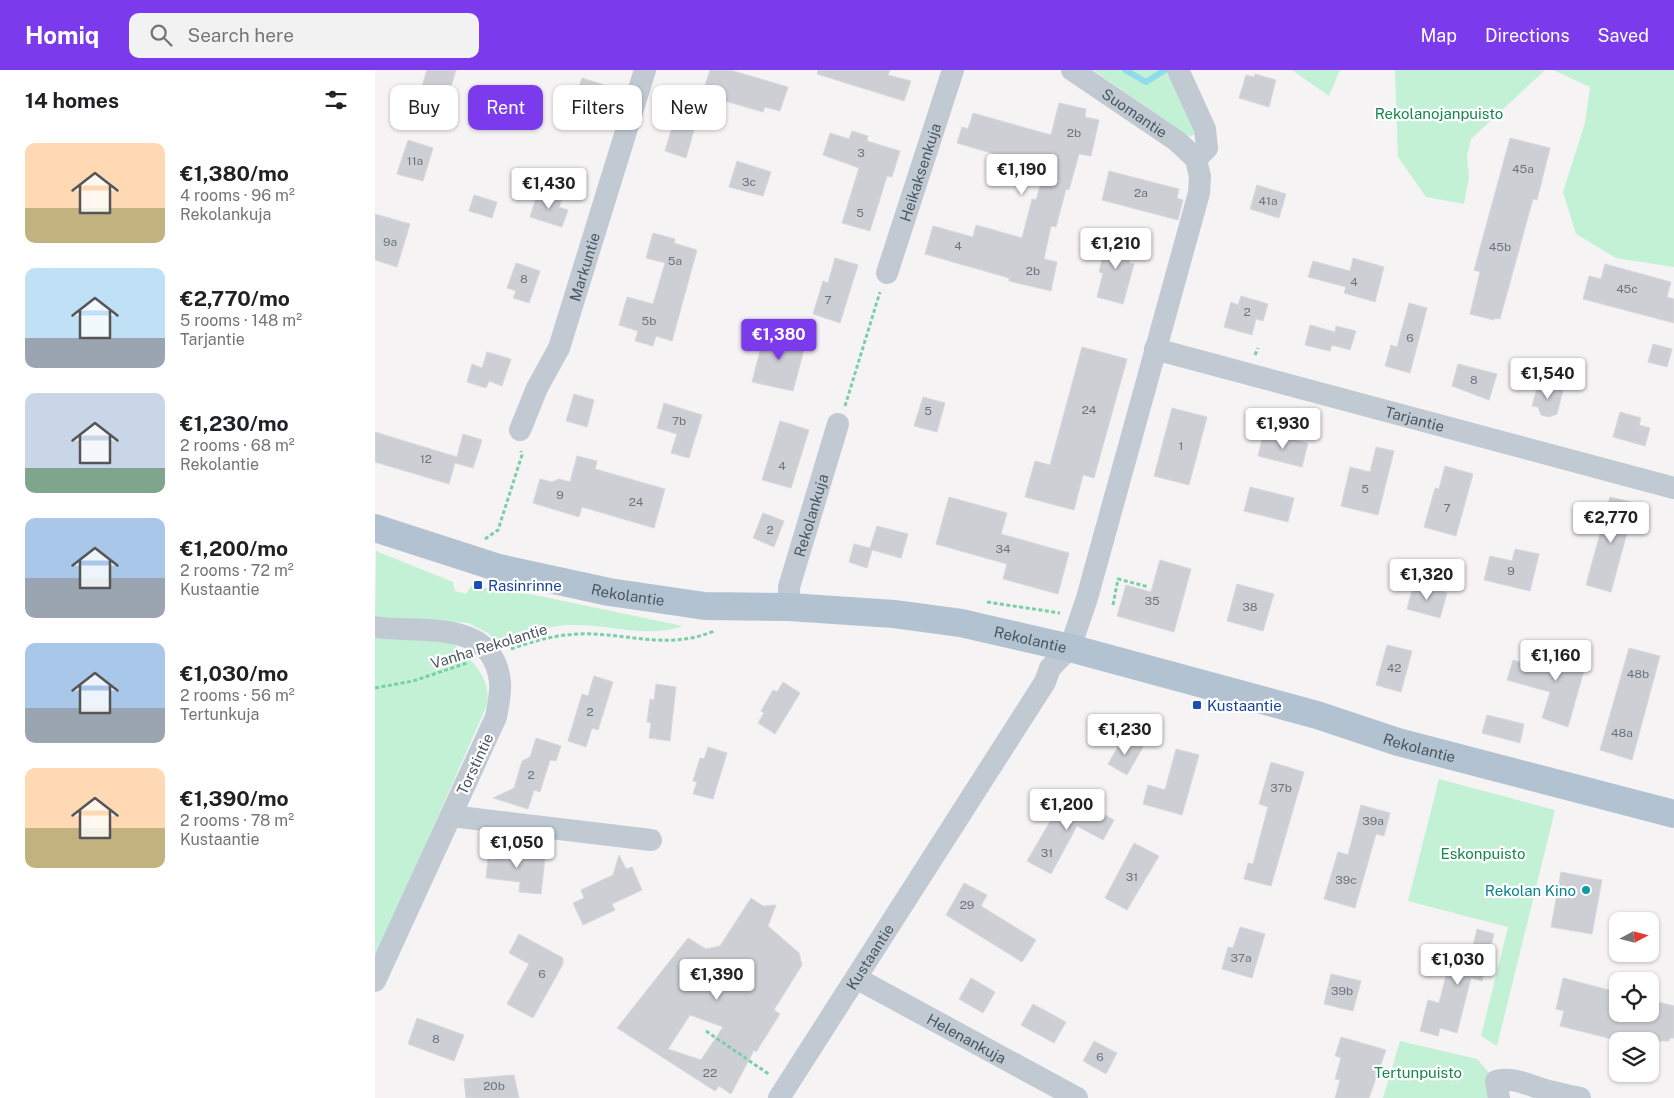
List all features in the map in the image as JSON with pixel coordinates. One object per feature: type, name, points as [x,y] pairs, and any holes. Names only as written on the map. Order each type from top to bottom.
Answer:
[{"type":"main road","name":"Rekolantie","points":[[375,528],[499,568],[609,592],[705,606],[789,607],[894,614],[961,623],[1070,648],[1317,715],[1398,742],[1674,814]]},
{"type":"street","name":"Markuntie","points":[[520,430],[537,388],[559,348],[645,70]]},
{"type":"street","name":"Heikaksenkuja","points":[[887,273],[953,70]]},
{"type":"street","name":"Suomantie","points":[[1071,70],[1177,141],[1197,158]]},
{"type":"street","name":"Kustaantie","points":[[783,1092],[1045,682],[1050,668],[1070,648],[1081,617],[1199,193],[1200,177],[1197,158],[1207,148],[1205,129],[1178,72]]},
{"type":"street","name":"Tarjantie","points":[[1155,349],[1674,488]]},
{"type":"street","name":"Rekolankuja","points":[[789,607],[789,587],[838,424]]},
{"type":"street","name":"Torstintie","points":[[375,627],[450,631],[473,639],[491,656],[498,670],[501,684],[496,717],[375,981]]},
{"type":"street","points":[[451,816],[651,840]]},
{"type":"street","name":"Helenankuja","points":[[856,978],[1077,1098]]},
{"type":"street","points":[[1499,1098],[1496,1081],[1504,1079],[1516,1080],[1581,1098]]},
{"type":"path","points":[[838,424],[887,273]]},
{"type":"path","points":[[463,556],[498,530],[522,456],[520,430]]},
{"type":"path","points":[[1113,605],[1118,579],[1149,587]]},
{"type":"path","points":[[982,601],[1045,609],[1081,617]]},
{"type":"path","name":"Vanha Rekolantie","points":[[375,688],[413,681],[536,640],[579,634],[661,642],[701,637],[719,629]]},
{"type":"path","points":[[706,1031],[783,1092]]},
{"type":"green space","points":[[1093,70],[1181,70],[1198,132],[1190,137]]},
{"type":"green space","points":[[1292,70],[1340,70],[1329,96]]},
{"type":"green space","name":"Rekolanojanpuisto","points":[[1395,70],[1545,70],[1471,139],[1467,156],[1469,177],[1464,204],[1426,197],[1398,157]]},
{"type":"green space","points":[[1553,70],[1674,70],[1674,267],[1616,258],[1576,234],[1563,192],[1585,123],[1590,87]]},
{"type":"green space","points":[[376,551],[453,582],[455,591],[466,594],[471,586],[535,595],[683,626],[669,630],[642,631],[587,625],[563,625],[535,631],[498,643],[488,633],[468,623],[375,616]]},
{"type":"green space","points":[[375,638],[450,641],[478,669],[483,677],[488,694],[487,705],[375,959]]},
{"type":"green space","name":"Eskonpuisto","points":[[1439,779],[1555,810],[1497,1046],[1481,1036],[1508,927],[1408,901]]},
{"type":"green space","name":"Tertunpuisto","points":[[1400,1041],[1477,1059],[1491,1075],[1499,1098],[1383,1098]]},
{"type":"building","points":[[427,70],[456,70],[452,85],[422,85]]},
{"type":"building","points":[[710,70],[730,70],[788,87],[780,111],[765,107],[763,112],[726,101],[726,85],[705,85]]},
{"type":"building","points":[[818,70],[890,70],[888,75],[911,81],[904,101],[817,74]]},
{"type":"building","points":[[1255,74],[1276,80],[1269,107],[1239,98],[1246,75],[1254,77]]},
{"type":"building","points":[[582,78],[604,85],[580,85]]},
{"type":"building","points":[[1059,103],[1086,109],[1085,117],[1099,120],[1091,156],[1079,154],[1069,190],[1066,189],[1056,227],[1051,226],[1044,259],[1057,262],[1051,291],[1009,281],[1009,278],[925,254],[933,226],[973,237],[976,225],[1022,238],[1032,199],[1036,200],[1045,169],[957,143],[962,127],[968,129],[973,113],[1051,135]]},
{"type":"building","points":[[671,130],[694,130],[686,158],[665,151]]},
{"type":"building","points":[[852,131],[868,136],[867,141],[900,151],[892,177],[887,176],[870,231],[842,223],[859,168],[823,155],[830,133],[849,139]]},
{"type":"building","points":[[1510,138],[1550,148],[1537,200],[1533,199],[1500,319],[1495,318],[1494,320],[1470,314],[1480,272],[1474,270]]},
{"type":"building","points":[[408,140],[433,148],[423,181],[397,174]]},
{"type":"building","points":[[737,161],[771,172],[763,196],[729,187]]},
{"type":"building","points":[[1109,171],[1179,189],[1177,198],[1183,200],[1178,220],[1102,200]]},
{"type":"building","points":[[1257,185],[1286,194],[1279,218],[1250,209]]},
{"type":"building","points":[[538,191],[562,199],[559,207],[568,210],[562,227],[530,217]]},
{"type":"building","points":[[474,195],[497,202],[492,218],[469,211]]},
{"type":"building","points":[[375,214],[410,224],[397,267],[375,260]]},
{"type":"building","points":[[653,233],[675,239],[674,243],[697,250],[672,341],[656,336],[653,346],[635,341],[638,331],[619,325],[627,297],[653,304],[665,263],[646,258]]},
{"type":"building","points":[[1108,235],[1134,242],[1129,263],[1134,264],[1123,304],[1097,297],[1103,273],[1099,272]]},
{"type":"building","points":[[835,258],[858,265],[840,323],[813,314],[823,281],[828,283]]},
{"type":"building","points":[[1353,258],[1384,267],[1375,302],[1344,293],[1346,287],[1308,277],[1313,261],[1350,271]]},
{"type":"building","points":[[516,263],[540,271],[529,303],[513,298],[516,291],[507,288]]},
{"type":"building","points":[[1605,264],[1671,282],[1667,297],[1674,299],[1674,323],[1583,299],[1589,276],[1601,279]]},
{"type":"building","points":[[1241,296],[1268,304],[1263,321],[1256,319],[1252,335],[1224,327],[1231,302],[1238,305]]},
{"type":"building","points":[[1409,303],[1427,308],[1410,373],[1385,366],[1391,345],[1397,347]]},
{"type":"building","points":[[1310,325],[1335,332],[1336,326],[1356,331],[1350,350],[1332,345],[1330,351],[1305,345]]},
{"type":"building","points":[[765,331],[806,342],[793,391],[752,382]]},
{"type":"building","points":[[1653,344],[1672,349],[1667,367],[1648,362]]},
{"type":"building","points":[[1082,347],[1127,359],[1094,478],[1083,475],[1074,510],[1025,497],[1035,461],[1050,465]]},
{"type":"building","points":[[487,352],[511,359],[502,386],[489,381],[486,388],[467,382],[472,364],[482,368]]},
{"type":"building","points":[[1458,364],[1497,374],[1489,400],[1452,386]]},
{"type":"building","points":[[1538,384],[1563,390],[1557,414],[1549,417],[1541,415],[1538,407],[1532,406]]},
{"type":"building","points":[[574,394],[594,400],[587,427],[566,421]]},
{"type":"building","points":[[923,397],[945,403],[937,432],[914,426]]},
{"type":"building","points":[[664,403],[702,415],[689,458],[671,453],[677,434],[657,428]]},
{"type":"building","points":[[1172,408],[1207,417],[1189,485],[1154,476]]},
{"type":"building","points":[[1620,412],[1641,418],[1639,425],[1650,428],[1645,446],[1613,437]]},
{"type":"building","points":[[780,421],[809,430],[791,488],[762,480]]},
{"type":"building","points":[[375,432],[457,457],[463,434],[482,440],[473,468],[455,463],[449,484],[375,462]]},
{"type":"building","points":[[1264,432],[1308,443],[1302,467],[1258,456]]},
{"type":"building","points":[[1376,447],[1394,451],[1378,515],[1341,506],[1350,467],[1370,472]]},
{"type":"building","points":[[577,456],[597,461],[595,469],[665,489],[654,528],[582,507],[579,517],[533,503],[540,479],[552,482],[559,479],[570,482]]},
{"type":"building","points":[[1445,466],[1473,474],[1456,536],[1424,527],[1435,488],[1439,489]]},
{"type":"building","points":[[1250,487],[1294,498],[1288,522],[1244,511]]},
{"type":"building","points":[[949,497],[1007,513],[1001,534],[1069,553],[1058,594],[1003,579],[1007,564],[936,544]]},
{"type":"building","points":[[1610,497],[1635,503],[1611,592],[1586,585]]},
{"type":"building","points":[[763,513],[784,521],[774,547],[753,538]]},
{"type":"building","points":[[877,526],[908,534],[901,558],[872,550],[867,568],[849,562],[854,544],[870,548]]},
{"type":"building","points":[[1515,549],[1539,554],[1530,591],[1484,580],[1490,556],[1512,561]]},
{"type":"building","points":[[1160,560],[1191,569],[1174,632],[1117,616],[1126,585],[1151,592]]},
{"type":"building","points":[[1414,583],[1447,593],[1440,618],[1407,609]]},
{"type":"building","points":[[1237,584],[1274,594],[1263,631],[1227,621]]},
{"type":"building","points":[[1564,642],[1590,649],[1568,727],[1542,718],[1550,692],[1507,680],[1513,660],[1556,672]]},
{"type":"building","points":[[1387,645],[1412,651],[1401,692],[1376,685]]},
{"type":"building","points":[[1629,648],[1660,656],[1632,760],[1600,750]]},
{"type":"building","points":[[594,676],[613,682],[598,730],[592,728],[586,747],[568,741],[582,694],[588,696]]},
{"type":"building","points":[[783,682],[800,693],[775,734],[758,723],[764,713],[761,711],[773,690],[777,692]]},
{"type":"building","points":[[656,684],[676,687],[670,741],[649,738],[651,723],[647,722],[650,699],[654,700]]},
{"type":"building","points":[[1487,715],[1524,724],[1520,743],[1482,733]]},
{"type":"building","points":[[1124,736],[1143,747],[1127,775],[1108,764]]},
{"type":"building","points":[[536,738],[561,746],[556,761],[550,760],[540,792],[534,790],[528,809],[493,798],[514,788],[522,761],[530,757]]},
{"type":"building","points":[[708,747],[727,753],[713,799],[693,794],[697,782],[693,781],[700,758],[704,759]]},
{"type":"building","points":[[1176,749],[1199,755],[1182,815],[1143,804],[1148,785],[1165,790]]},
{"type":"building","points":[[1271,762],[1304,772],[1271,886],[1244,879],[1248,863],[1253,864],[1268,807],[1259,804]]},
{"type":"building","points":[[1066,794],[1114,820],[1103,840],[1077,826],[1051,874],[1027,861]]},
{"type":"building","points":[[1361,805],[1390,813],[1384,836],[1376,834],[1355,908],[1324,899],[1338,852],[1348,855]]},
{"type":"building","points":[[1134,843],[1159,856],[1127,910],[1105,898]]},
{"type":"building","points":[[495,846],[525,850],[524,856],[545,858],[541,894],[519,892],[520,882],[486,878],[488,859],[494,860]]},
{"type":"building","points":[[619,855],[626,869],[632,867],[642,890],[612,904],[615,910],[583,925],[573,903],[584,898],[581,890],[613,875]]},
{"type":"building","points":[[1561,872],[1602,880],[1592,934],[1551,927]]},
{"type":"building","points":[[964,883],[987,895],[981,906],[1036,940],[1022,962],[946,915]]},
{"type":"building","points":[[751,898],[763,906],[776,905],[768,926],[799,953],[802,965],[774,1010],[780,1014],[756,1052],[754,1050],[731,1094],[719,1086],[715,1091],[617,1028],[688,938],[706,949],[720,946]],"holes":[[[690,1015],[723,1027],[701,1060],[668,1049]]]},
{"type":"building","points":[[1240,927],[1265,934],[1252,978],[1222,969],[1228,947],[1233,948]]},
{"type":"building","points":[[1477,929],[1494,934],[1482,981],[1471,978],[1457,1033],[1440,1028],[1438,1036],[1420,1031],[1428,1000],[1439,1003],[1453,949],[1465,952],[1467,945],[1473,946]]},
{"type":"building","points":[[519,934],[563,958],[563,964],[533,1018],[507,1004],[529,964],[509,953]]},
{"type":"building","points":[[1331,974],[1361,981],[1353,1011],[1324,1004]]},
{"type":"building","points":[[971,978],[995,992],[983,1013],[959,999]]},
{"type":"building","points":[[1563,978],[1609,990],[1609,1022],[1659,1022],[1659,1002],[1674,1006],[1674,1038],[1670,1038],[1669,1041],[1659,1041],[1659,1032],[1609,1032],[1609,1038],[1560,1026],[1564,1011],[1556,1009]]},
{"type":"building","points":[[1033,1004],[1066,1022],[1054,1043],[1021,1025]]},
{"type":"building","points":[[417,1018],[464,1035],[454,1061],[408,1044]]},
{"type":"building","points":[[1341,1037],[1386,1050],[1369,1098],[1335,1098],[1340,1080],[1335,1079],[1341,1058],[1335,1056]]},
{"type":"building","points":[[1094,1041],[1117,1053],[1106,1074],[1083,1061]]},
{"type":"building","points":[[514,1075],[519,1098],[466,1098],[464,1079]]},
{"type":"waterway","points":[[1125,70],[1146,82],[1165,70]]},
{"type":"place","name":"Rasinrinne","points":[[478,585]]},
{"type":"place","name":"Kustaantie","points":[[1197,705]]},
{"type":"place","name":"Rekolan Kino","points":[[1586,890]]}]
